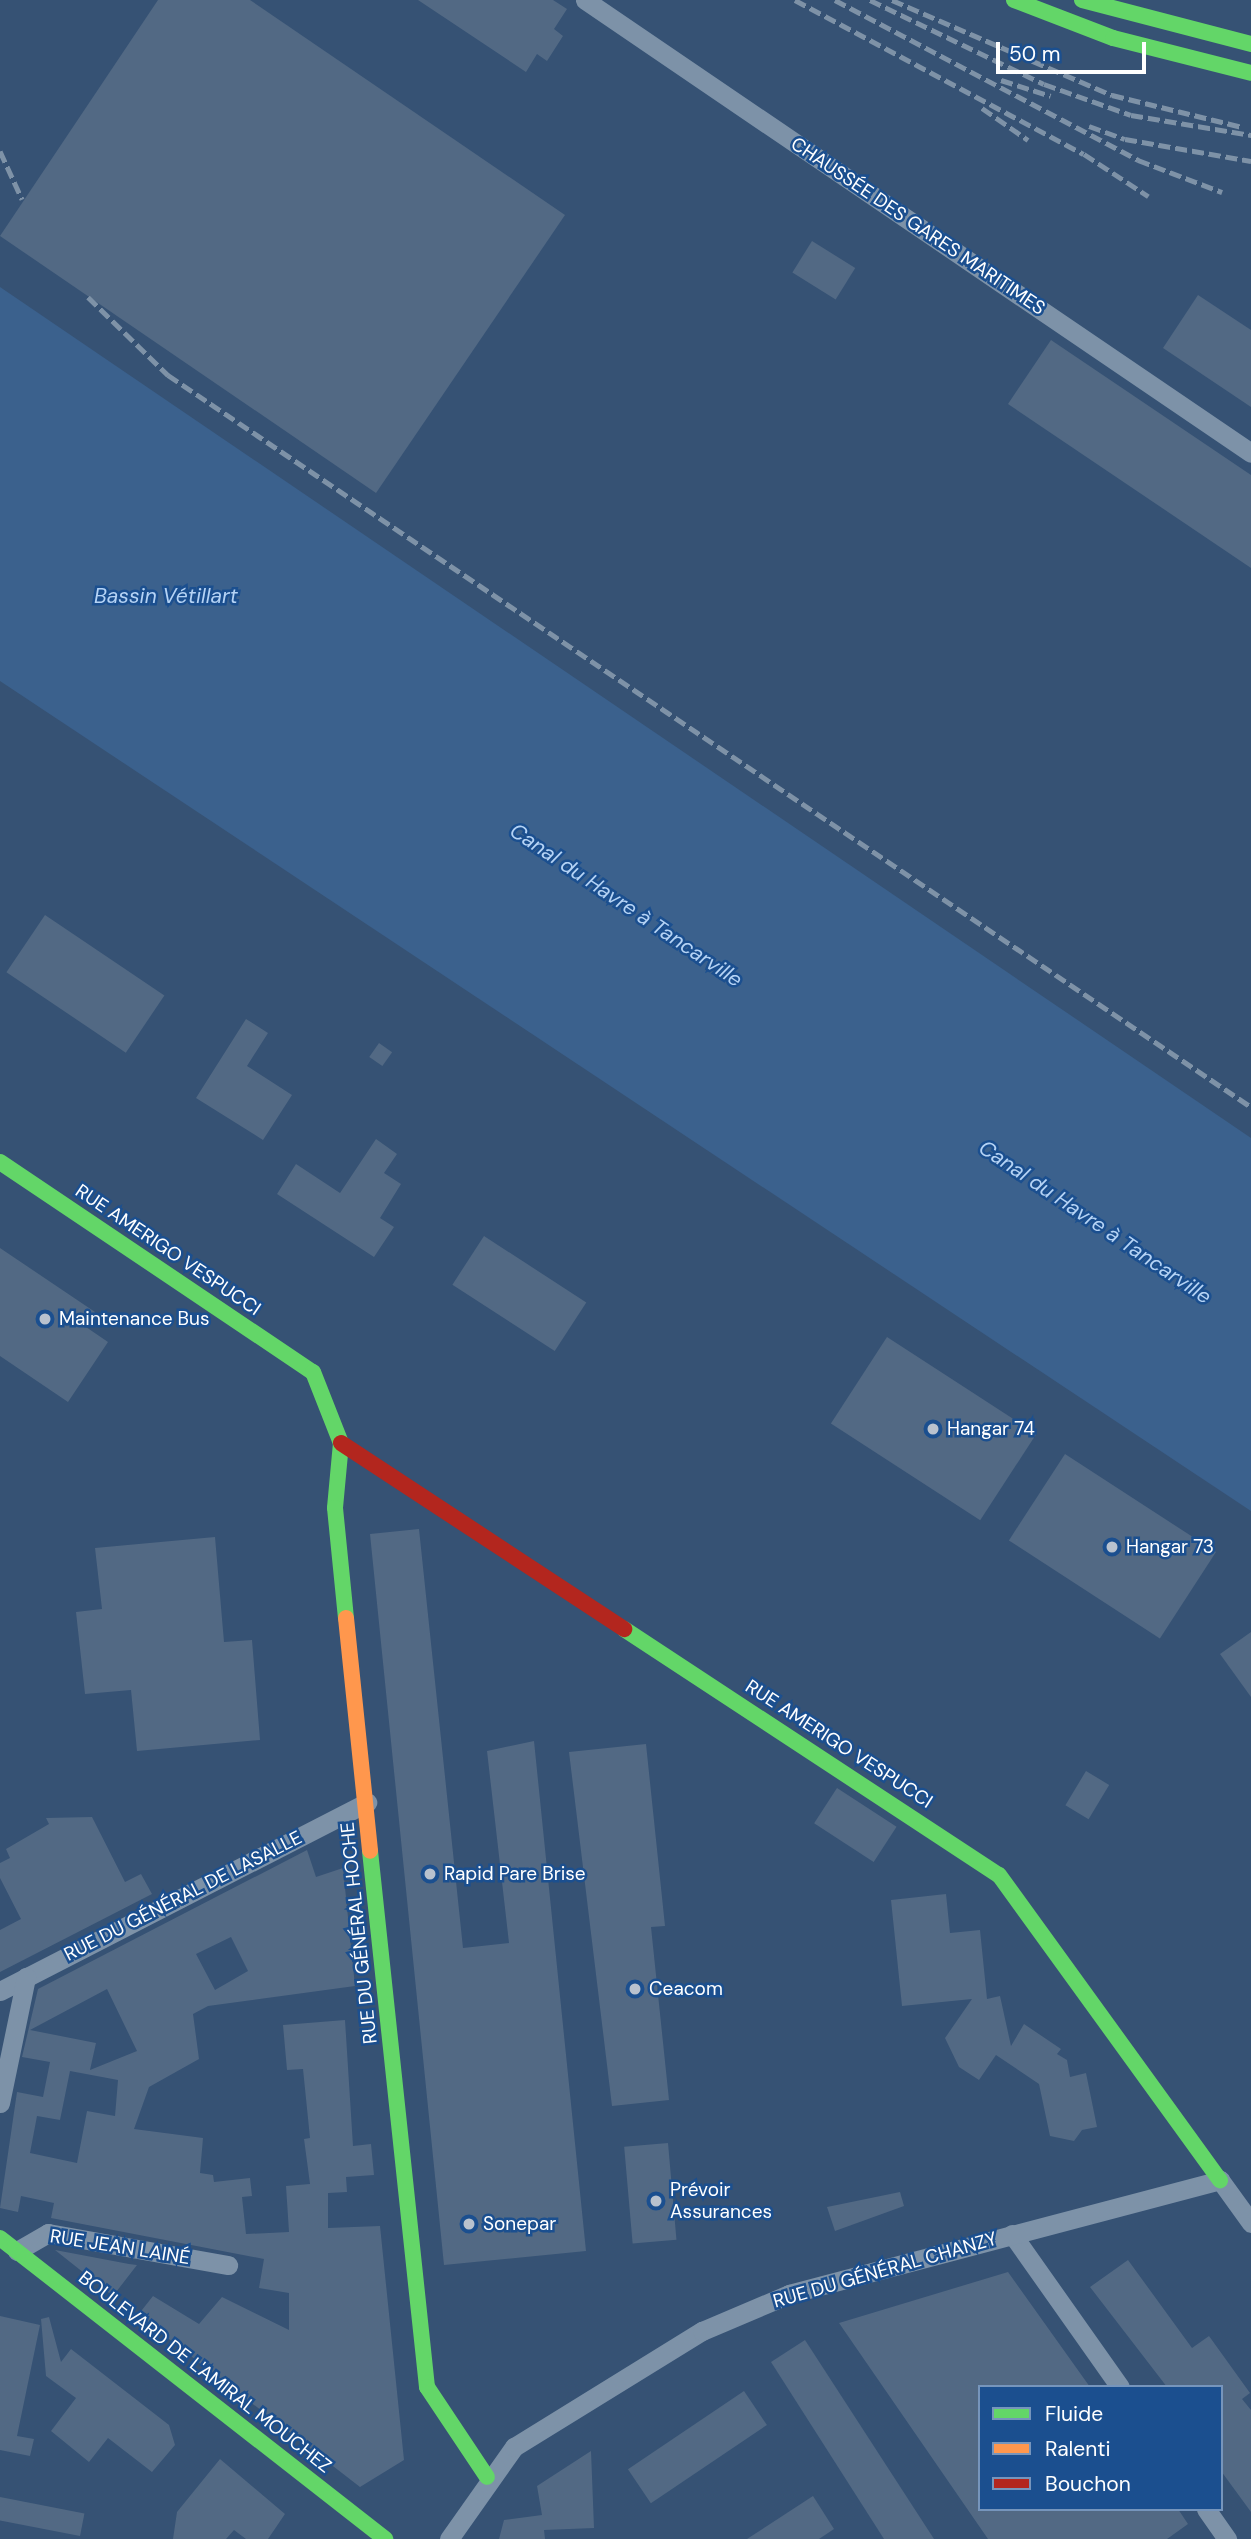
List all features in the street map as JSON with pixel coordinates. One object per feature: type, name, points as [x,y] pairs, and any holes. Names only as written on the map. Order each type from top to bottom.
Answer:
[{"type":"street","name":"CHAUSSÉE DES GARES MARITIMES","points":[[585,0],[1251,453]]},
{"type":"street","points":[[1014,0],[1113,38],[1251,72]]},
{"type":"street","points":[[1083,0],[1251,44]]},
{"type":"street","name":"RUE AMERIGO VESPUCCI","points":[[0,1163],[313,1372]]},
{"type":"street","name":"RUE DU GÉNÉRAL HOCHE","points":[[313,1372],[341,1443],[335,1508],[427,2387],[487,2477]]},
{"type":"street","name":"RUE AMERIGO VESPUCCI","points":[[341,1443],[999,1875],[1220,2180]]},
{"type":"street","name":"RUE DU GÉNÉRAL DE LASALLE","points":[[0,1991],[367,1802]]},
{"type":"street","points":[[0,2104],[26,1978]]},
{"type":"street","points":[[1220,2180],[1251,2223]]},
{"type":"street","name":"RUE DU GÉNÉRAL CHANZY","points":[[449,2539],[487,2477],[514,2447],[702,2331],[789,2294],[1220,2180]]},
{"type":"street","name":"RUE JEAN LAINÉ","points":[[17,2251],[48,2233],[228,2265]]},
{"type":"street","points":[[1012,2234],[1119,2385]]},
{"type":"street","name":"BOULEVARD DE L'AMIRAL MOUCHEZ","points":[[0,2238],[385,2539]]},
{"type":"street","points":[[1207,2511],[1223,2538]]},
{"type":"water","name":"Bassin Vétillart","points":[[0,287],[1251,1138],[1251,1511],[0,681]]},
{"type":"building","points":[[158,0],[250,0],[565,215],[376,493],[0,236]]},
{"type":"building","points":[[418,0],[553,0],[567,9],[554,29],[563,36],[547,61],[537,54],[526,72]]},
{"type":"building","points":[[812,241],[855,268],[836,299],[792,272]]},
{"type":"building","points":[[1198,295],[1251,330],[1251,407],[1163,348]]},
{"type":"building","points":[[1051,340],[1251,475],[1251,568],[1008,404]]},
{"type":"building","points":[[45,915],[164,996],[126,1053],[6,972]]},
{"type":"building","points":[[246,1019],[268,1033],[247,1066],[292,1095],[263,1140],[196,1098]]},
{"type":"building","points":[[379,1043],[392,1052],[382,1066],[369,1057]]},
{"type":"building","points":[[376,1139],[397,1154],[384,1173],[401,1184],[380,1218],[394,1227],[374,1257],[277,1194],[296,1164],[340,1193]]},
{"type":"building","points":[[484,1236],[586,1302],[555,1351],[452,1285]]},
{"type":"building","name":"Maintenance Bus","points":[[0,1248],[95,1312],[86,1327],[108,1342],[68,1402],[0,1356]]},
{"type":"building","name":"Hangar 74","points":[[887,1337],[1036,1434],[980,1520],[831,1423]]},
{"type":"building","name":"Hangar 73","points":[[1065,1454],[1216,1552],[1160,1638],[1009,1540]]},
{"type":"building","points":[[419,1529],[463,1948],[509,1943],[487,1751],[534,1741],[586,2251],[444,2265],[370,1534]]},
{"type":"building","points":[[215,1537],[224,1642],[252,1640],[260,1740],[137,1751],[131,1690],[85,1694],[76,1612],[102,1609],[95,1548]]},
{"type":"building","points":[[1251,1632],[1251,1697],[1220,1654]]},
{"type":"building","points":[[646,1744],[665,1926],[651,1927],[669,2100],[612,2106],[569,1752]]},
{"type":"building","points":[[1086,1771],[1109,1785],[1089,1819],[1065,1805]]},
{"type":"building","points":[[837,1788],[897,1827],[874,1862],[814,1823]]},
{"type":"building","points":[[92,1817],[125,1882],[141,1874],[152,1894],[0,1972],[0,1930],[21,1919],[0,1878],[0,1863],[10,1858],[6,1849],[49,1824],[46,1818]]},
{"type":"building","points":[[307,1850],[316,1877],[343,1868],[355,1986],[208,2006],[193,2014],[199,2059],[149,2087],[134,2129],[203,2138],[200,2173],[213,2175],[214,2182],[250,2178],[252,2196],[242,2197],[246,2234],[289,2232],[286,2186],[310,2184],[304,2139],[310,2138],[303,2069],[287,2070],[283,2025],[345,2020],[353,2146],[371,2144],[374,2175],[346,2177],[347,2192],[328,2193],[328,2228],[380,2226],[404,2460],[360,2487],[138,2315],[153,2296],[199,2324],[222,2297],[289,2330],[289,2293],[259,2288],[264,2259],[51,2218],[54,2203],[21,2196],[18,2212],[0,2208],[17,2092],[43,2097],[50,2062],[22,2057],[38,1989]],"holes":[[[231,1937],[248,1971],[215,1990],[196,1954]],[[107,1989],[137,2051],[90,2070],[96,2043],[30,2030]],[[70,2071],[118,2080],[115,2116],[87,2111],[77,2163],[30,2153],[37,2116],[60,2120]]]},
{"type":"building","points":[[946,1894],[950,1933],[980,1930],[987,1999],[1000,1996],[1011,2046],[1024,2024],[1061,2049],[1057,2054],[1067,2060],[1070,2077],[1086,2073],[1097,2127],[1082,2130],[1074,2141],[1050,2136],[1039,2084],[996,2055],[979,2080],[959,2067],[945,2038],[972,1999],[902,2006],[891,1900]]},
{"type":"building","points":[[668,2143],[676,2240],[633,2243],[624,2147]]},
{"type":"building","points":[[900,2192],[904,2206],[835,2231],[827,2207]]},
{"type":"building","points":[[55,2250],[129,2264],[137,2265],[113,2296]]},
{"type":"building","points":[[1128,2260],[1192,2348],[1209,2336],[1250,2393],[1242,2399],[1251,2410],[1251,2512],[1223,2474],[1223,2385],[1165,2385],[1090,2287]]},
{"type":"building","points":[[1008,2272],[1089,2385],[978,2385],[978,2511],[1179,2511],[1188,2524],[1167,2539],[988,2539],[839,2323]]},
{"type":"building","points":[[0,2316],[40,2325],[17,2436],[34,2439],[30,2456],[0,2450]]},
{"type":"building","points":[[49,2317],[61,2362],[71,2349],[169,2425],[175,2445],[152,2472],[108,2438],[89,2462],[51,2431],[76,2398],[46,2376],[41,2319]]},
{"type":"building","points":[[805,2340],[934,2539],[884,2539],[771,2362]]},
{"type":"building","points":[[744,2391],[767,2425],[651,2503],[628,2469]]},
{"type":"building","points":[[591,2451],[594,2528],[544,2530],[545,2539],[499,2539],[504,2520],[542,2515],[537,2486]]},
{"type":"building","points":[[220,2459],[285,2514],[268,2539],[246,2539],[234,2530],[226,2539],[173,2539],[177,2512]]},
{"type":"building","points":[[813,2496],[834,2529],[819,2539],[747,2539]]},
{"type":"building","points":[[0,2497],[84,2513],[80,2536],[0,2520]]},
{"type":"railway","points":[[795,0],[1084,154],[1148,196]]},
{"type":"railway","points":[[835,0],[1138,160],[1222,192]]},
{"type":"railway","points":[[870,0],[1044,84],[1131,115],[1251,135]]},
{"type":"railway","points":[[892,0],[1112,95],[1242,127]]},
{"type":"railway","points":[[1001,80],[1051,96]]},
{"type":"railway","points":[[982,108],[1028,140]]},
{"type":"railway","points":[[1089,126],[1125,139],[1251,161]]},
{"type":"railway","points":[[0,151],[22,199]]},
{"type":"railway","points":[[88,297],[168,375],[1251,1107]]},
{"type":"traffic: fast","points":[[1014,0],[1113,38],[1251,73]]},
{"type":"traffic: fast","points":[[1082,0],[1251,44]]},
{"type":"traffic: fast","points":[[0,1162],[313,1372],[341,1443],[335,1508],[346,1618]]},
{"type":"traffic: fast","points":[[624,1629],[999,1875],[1220,2180]]},
{"type":"traffic: fast","points":[[370,1851],[427,2387],[487,2477]]},
{"type":"traffic: fast","points":[[0,2238],[385,2539]]},
{"type":"traffic: slow","points":[[346,1618],[370,1851]]},
{"type":"traffic: jam","points":[[341,1443],[624,1629]]},
{"type":"place","name":"Maintenance Bus","points":[[45,1319]]},
{"type":"place","name":"Hangar 74","points":[[933,1429]]},
{"type":"place","name":"Hangar 73","points":[[1112,1547]]},
{"type":"place","name":"Rapid Pare Brise","points":[[430,1874]]},
{"type":"place","name":"Ceacom","points":[[635,1989]]},
{"type":"place","name":"Prévoir Assurances","points":[[656,2201]]},
{"type":"place","name":"Sonepar","points":[[469,2224]]},
{"type":"water label","name":"Canal du Havre à Tancarville","points":[[626,905]]},
{"type":"water label","name":"Canal du Havre à Tancarville","points":[[1095,1222]]}]
